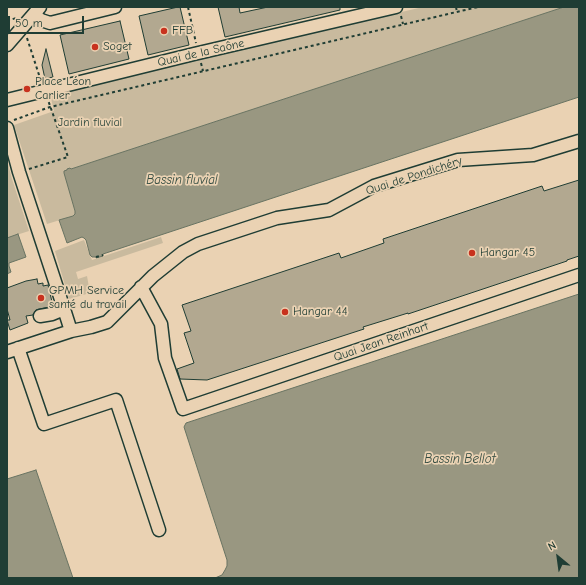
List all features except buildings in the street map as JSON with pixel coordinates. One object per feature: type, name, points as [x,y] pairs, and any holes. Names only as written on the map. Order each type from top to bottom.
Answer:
[{"type":"street","points":[[7,45],[24,26],[38,14],[50,22],[115,7]]},
{"type":"street","name":"Quai de la Saône","points":[[7,100],[199,53],[360,11],[396,7]]},
{"type":"street","points":[[11,123],[19,172],[71,331]]},
{"type":"street","name":"Quai de Pondichéry","points":[[12,350],[71,331],[107,322],[153,276],[183,252],[198,244],[277,218],[330,210],[374,186],[458,160],[533,156],[579,141]]},
{"type":"street","name":"Quai Jean Reinhart","points":[[142,288],[161,324],[165,358],[183,409],[579,275]]},
{"type":"street","points":[[40,316],[52,314],[64,308]]},
{"type":"street","points":[[12,350],[44,424],[116,400],[159,530]]},
{"type":"path","points":[[188,7],[199,53]]},
{"type":"path","points":[[456,7],[456,12]]},
{"type":"path","points":[[11,123],[50,107],[478,7]]},
{"type":"path","points":[[7,21],[20,16],[68,157],[19,172]]},
{"type":"path","points":[[96,257],[103,255]]},
{"type":"green space","name":"Jardin fluvial","points":[[423,7],[564,7],[68,170],[75,214],[73,216],[47,224],[14,125],[54,111],[50,94]]},
{"type":"green space","points":[[7,160],[29,231],[7,238]]},
{"type":"green space","points":[[161,237],[163,243],[76,272],[78,279],[87,276],[90,293],[69,299],[55,251],[84,240],[92,260]]},
{"type":"water","name":"Bassin fluvial","points":[[564,7],[579,7],[579,97],[103,254],[103,256],[96,258],[90,255],[86,240],[84,238],[82,237],[67,243],[59,220],[73,216],[75,211],[64,173],[67,169],[71,169]]},
{"type":"water","points":[[18,234],[26,257],[9,263],[11,272],[7,274],[7,238]]},
{"type":"water","name":"Bassin Bellot","points":[[579,294],[579,578],[215,578],[222,575],[227,566],[227,560],[184,427],[186,423]]},
{"type":"water","points":[[36,470],[73,578],[7,578],[7,479]]},
{"type":"place","name":"FFB","points":[[164,31]]},
{"type":"place","name":"Soget","points":[[95,47]]},
{"type":"place","name":"Place Léon Carlier","points":[[27,89]]},
{"type":"place","name":"Hangar 45","points":[[472,253]]},
{"type":"place","name":"GPMH Service santé du travail","points":[[41,298]]},
{"type":"place","name":"Hangar 44","points":[[285,312]]}]
